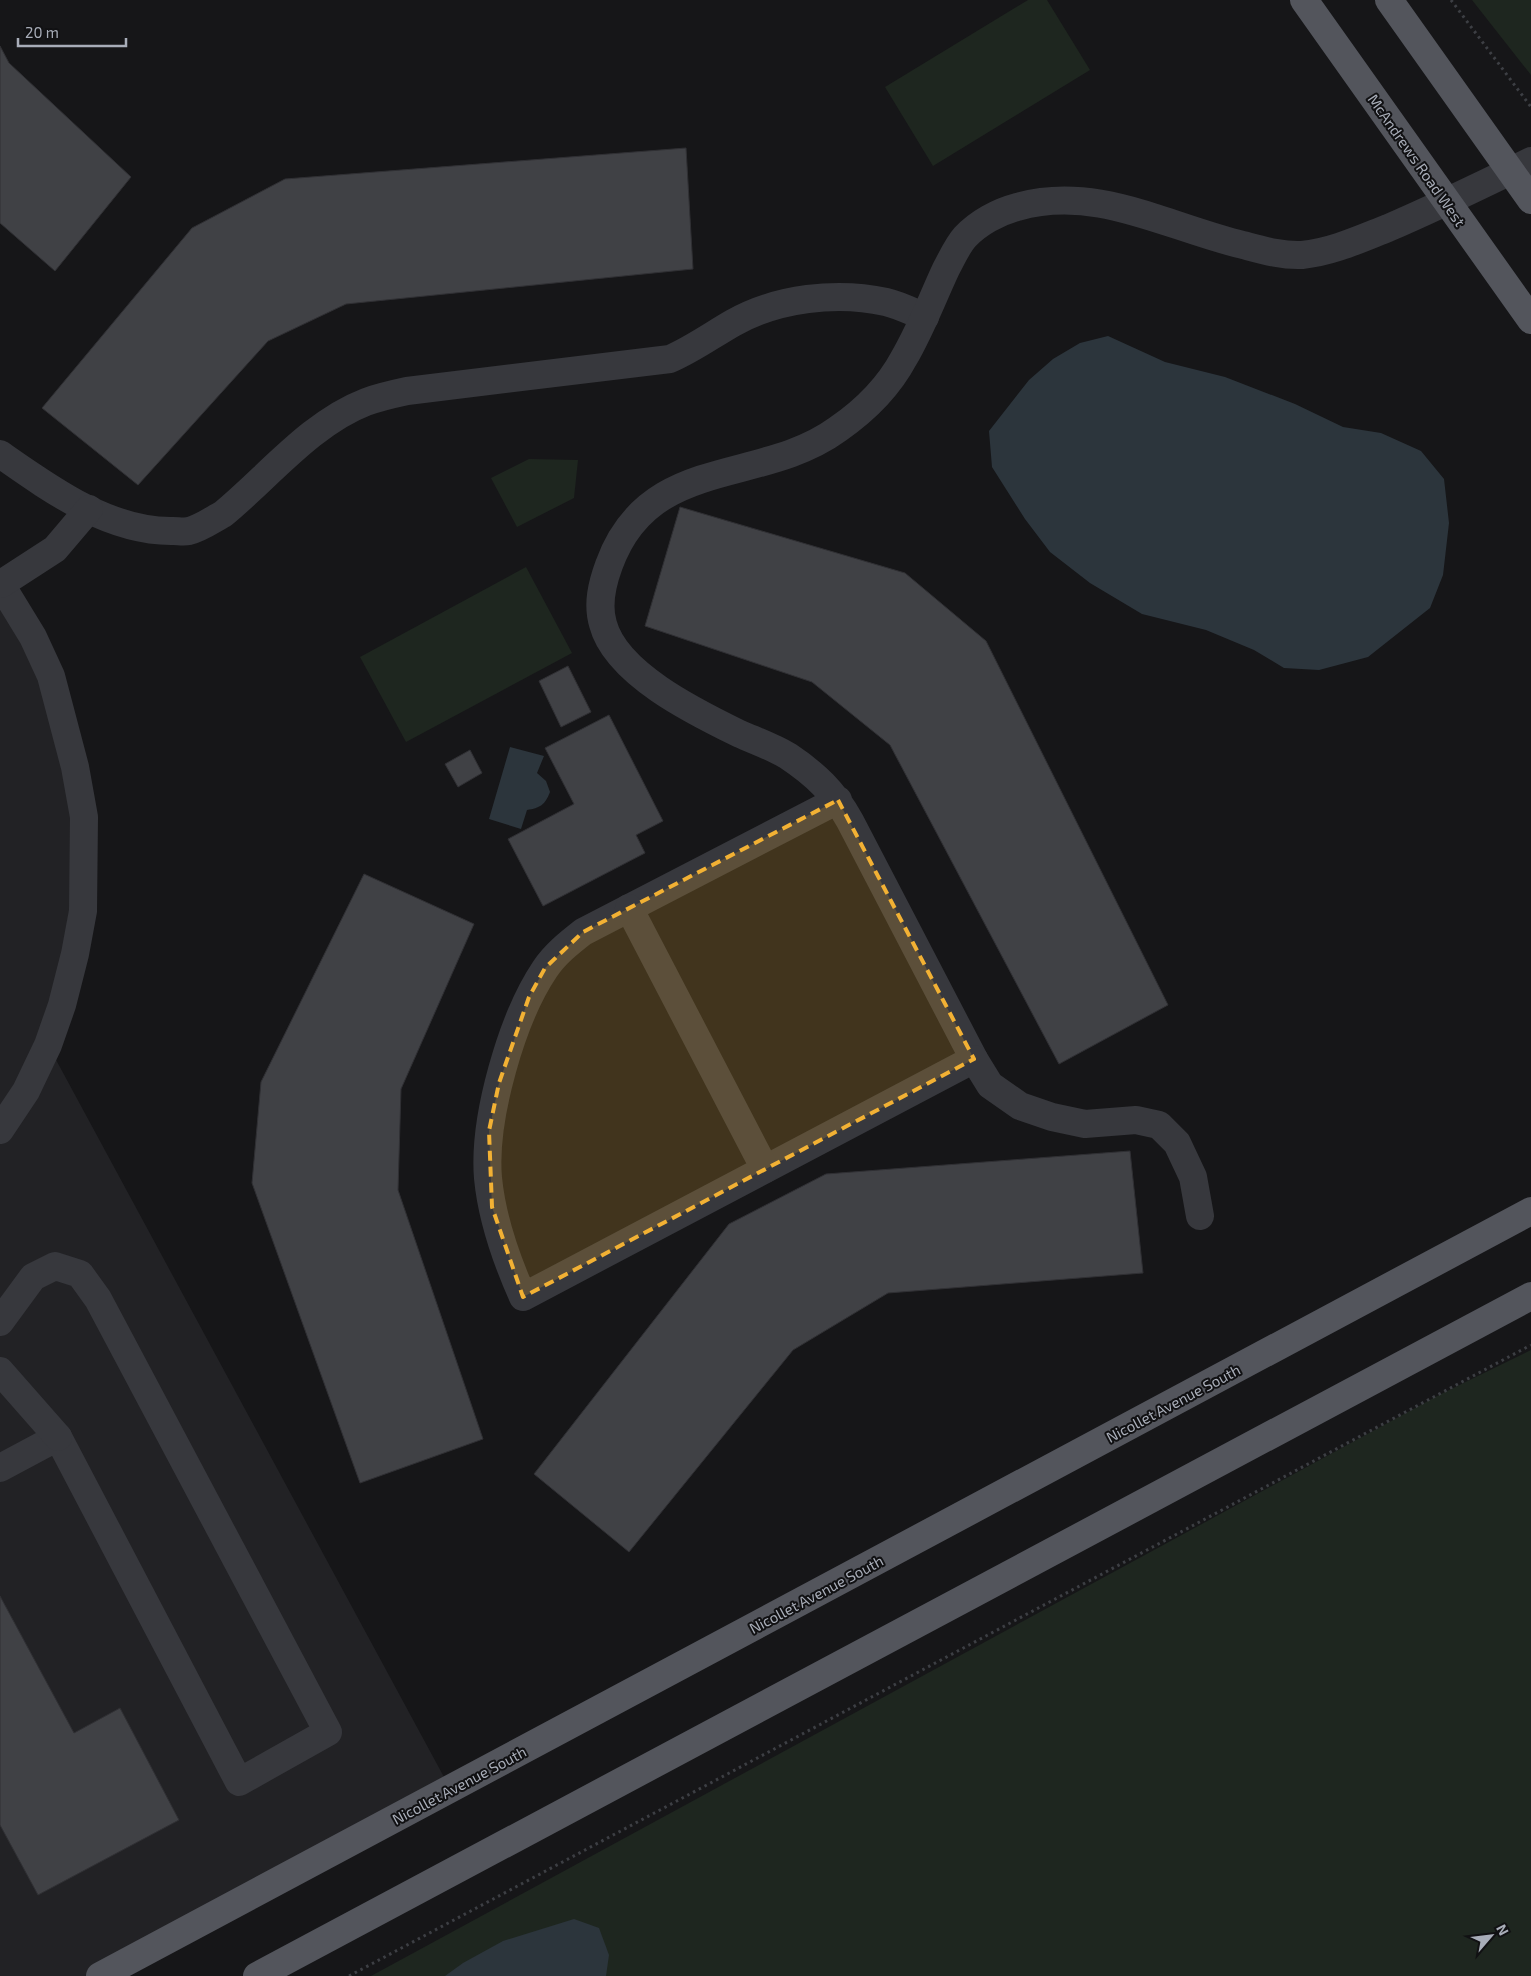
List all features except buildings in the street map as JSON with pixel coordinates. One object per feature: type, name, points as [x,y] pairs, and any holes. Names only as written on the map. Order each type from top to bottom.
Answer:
[{"type":"main road","name":"McAndrews Road West","points":[[1304,0],[1531,320]]},
{"type":"main road","points":[[1389,0],[1520,166],[1531,200]]},
{"type":"main road","name":"Nicollet Avenue South","points":[[100,1976],[1531,1211]]},
{"type":"main road","points":[[257,1976],[1531,1296]]},
{"type":"street","points":[[1200,1216],[1193,1177],[1177,1144],[1160,1125],[1136,1120],[1085,1124],[1052,1117],[1020,1106],[990,1085],[974,1059],[838,800],[827,787],[786,755],[708,719],[641,676],[609,641],[602,623],[600,602],[604,578],[614,553],[626,531],[662,497],[700,478],[794,454],[839,429],[864,408],[884,387],[902,362],[954,254],[964,239],[978,226],[1010,208],[1048,200],[1101,202],[1229,242],[1266,251],[1303,255],[1350,244],[1448,202],[1520,166]]},
{"type":"street","points":[[0,454],[35,478],[89,509],[149,530],[188,531],[206,524],[223,514],[323,426],[346,411],[365,402],[407,391],[654,362],[670,358],[701,344],[733,322],[756,311],[780,304],[809,299],[862,298],[888,302],[925,317]]},
{"type":"street","points":[[0,1130],[26,1091],[48,1045],[62,1005],[75,954],[83,911],[84,817],[73,759],[51,676],[33,637],[0,584],[36,563],[55,549],[89,509]]},
{"type":"street","points":[[838,800],[583,932],[564,947],[545,968],[519,1020],[499,1083],[489,1131],[488,1175],[490,1196],[500,1238],[510,1268],[523,1297],[974,1059]]},
{"type":"street","points":[[629,908],[765,1169]]},
{"type":"street","points":[[0,1322],[33,1277],[55,1266],[80,1274],[98,1298],[328,1732],[239,1782],[58,1437],[0,1372]]},
{"type":"street","points":[[0,1468],[58,1437]]},
{"type":"path","points":[[1451,0],[1531,107]]},
{"type":"path","points":[[349,1976],[1531,1345]]},
{"type":"highlighted area","points":[[838,800],[974,1059],[523,1297],[492,1207],[489,1131],[499,1083],[529,997],[545,968],[583,932]]},
{"type":"shaded area","points":[[1028,0],[1047,0],[1090,70],[933,166],[885,87]]},
{"type":"shaded area","points":[[1472,0],[1531,0],[1531,75]]},
{"type":"shaded area","points":[[1108,336],[1165,362],[1225,377],[1295,404],[1343,427],[1381,433],[1421,451],[1444,479],[1449,523],[1443,575],[1430,608],[1368,657],[1319,670],[1284,668],[1254,650],[1206,630],[1142,614],[1090,583],[1050,552],[1025,519],[992,467],[989,431],[1029,380],[1053,359],[1080,343]]},
{"type":"shaded area","points":[[529,459],[578,460],[574,498],[517,527],[491,478]]},
{"type":"shaded area","points":[[526,567],[572,653],[406,742],[360,657]]},
{"type":"shaded area","points":[[0,583],[33,637],[84,817],[48,1045],[451,1790],[100,1976],[0,1976]]},
{"type":"shaded area","points":[[510,747],[544,756],[537,773],[546,781],[550,792],[542,805],[527,810],[521,829],[489,819]]},
{"type":"shaded area","points":[[1531,1350],[1531,1976],[371,1976],[1439,1395]]},
{"type":"shaded area","points":[[574,1919],[599,1928],[609,1955],[606,1976],[445,1976],[463,1963],[503,1941]]}]
